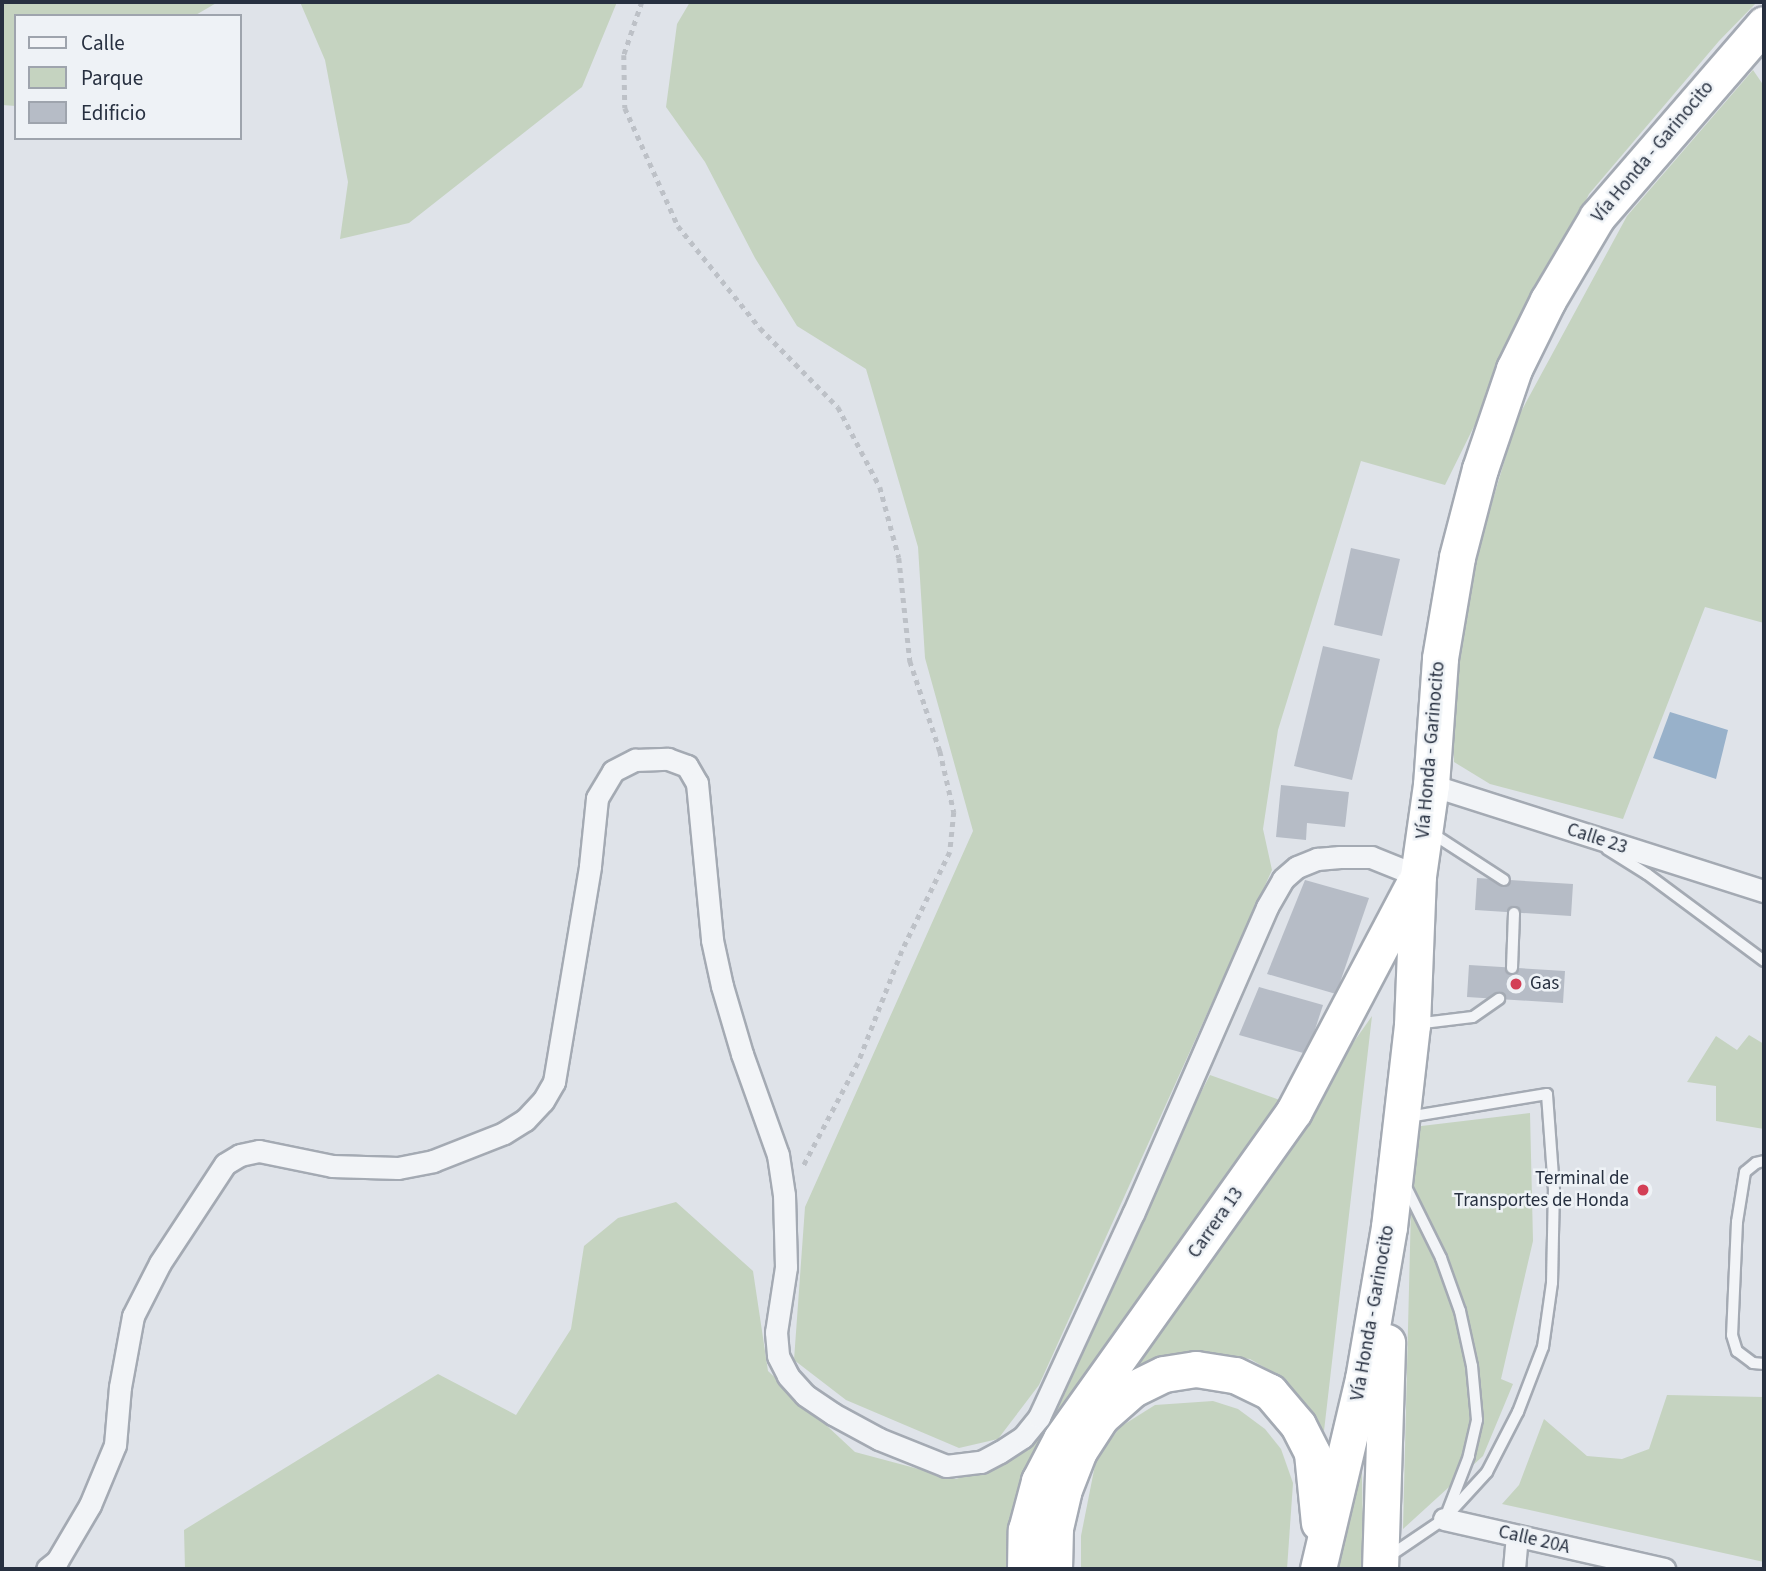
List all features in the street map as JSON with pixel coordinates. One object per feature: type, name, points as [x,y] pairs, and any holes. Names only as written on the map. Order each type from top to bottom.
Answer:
[{"type":"highway","name":"Vía Honda - Garinocito","points":[[1319,1565],[1363,1379],[1389,1227],[1404,1118],[1412,1025],[1418,876],[1431,785],[1440,658],[1457,557],[1480,469],[1514,369],[1548,300],[1597,217],[1761,33]]},
{"type":"highway","name":"Carrera 13","points":[[1025,1569],[1026,1530],[1032,1506],[1039,1481],[1061,1439],[1294,1111],[1418,876]]},
{"type":"highway","points":[[1380,1566],[1389,1227]]},
{"type":"highway","points":[[1054,1569],[1055,1528],[1063,1492],[1079,1451],[1101,1417],[1133,1389],[1164,1374],[1196,1369],[1235,1375],[1270,1392],[1298,1425],[1312,1453],[1318,1494],[1319,1565]]},
{"type":"street","points":[[47,1569],[57,1561],[90,1505],[115,1445],[120,1387],[133,1316],[160,1263],[225,1164],[240,1155],[259,1151],[332,1166],[398,1168],[421,1164],[504,1133],[525,1120],[542,1101],[554,1082],[590,866],[597,798],[613,772],[635,760],[668,759],[687,766],[697,783],[717,963],[742,1054],[778,1155],[785,1210],[786,1267],[776,1332],[778,1356],[788,1376],[805,1395],[833,1414],[925,1460],[946,1466],[964,1467],[1000,1452],[1023,1437],[1039,1417],[1055,1388],[1180,1102],[1283,879],[1307,863],[1340,858],[1371,858],[1418,876]]},
{"type":"street","name":"Calle 23","points":[[1431,785],[1764,891]]},
{"type":"street","name":"Calle 20A","points":[[1444,1519],[1664,1569]]},
{"type":"street","points":[[1514,1569],[1517,1536]]},
{"type":"lane","points":[[1425,829],[1504,880]]},
{"type":"lane","points":[[1585,835],[1647,874],[1764,961]]},
{"type":"lane","points":[[1512,968],[1514,912]]},
{"type":"lane","points":[[1412,1025],[1473,1017],[1499,999]]},
{"type":"lane","points":[[1380,1566],[1444,1519],[1486,1472],[1518,1412],[1543,1347],[1552,1283],[1554,1190],[1547,1094],[1404,1118]]},
{"type":"lane","points":[[1764,1161],[1756,1163],[1745,1172],[1737,1222],[1732,1335],[1737,1351],[1753,1363],[1764,1364]]},
{"type":"lane","points":[[1396,1168],[1441,1258],[1460,1311],[1472,1366],[1477,1420],[1469,1456],[1444,1519]]},
{"type":"path","points":[[642,2],[624,55],[625,108],[678,226],[760,328],[838,407],[880,487],[899,558],[910,661],[940,751],[954,811],[950,852],[902,951],[858,1063],[813,1144],[785,1210]]},
{"type":"green space","points":[[2,2],[218,2],[197,14],[14,14],[14,106],[2,105]]},
{"type":"green space","points":[[300,2],[617,2],[582,87],[409,223],[340,239],[348,182],[325,60]]},
{"type":"green space","points":[[690,2],[1757,2],[1719,41],[1589,194],[1445,485],[1361,461],[1278,730],[1263,829],[1272,870],[1039,1385],[998,1439],[959,1448],[846,1400],[794,1360],[805,1207],[973,831],[925,658],[918,547],[866,369],[797,326],[755,258],[705,162],[666,107],[677,24]]},
{"type":"green space","points":[[1753,70],[1764,86],[1764,623],[1705,607],[1623,819],[1490,784],[1454,762],[1452,697],[1470,576],[1517,419],[1627,216]]},
{"type":"green space","points":[[1372,1016],[1324,1431],[1283,1378],[1250,1359],[1209,1354],[1114,1383]]},
{"type":"green space","points":[[1749,1035],[1764,1044],[1764,1129],[1716,1121],[1716,1086],[1687,1082],[1716,1036],[1737,1050]]},
{"type":"green space","points":[[1210,1075],[1288,1103],[1012,1569],[185,1569],[184,1530],[438,1374],[516,1415],[571,1329],[584,1246],[618,1218],[676,1202],[753,1271],[768,1371],[855,1452],[956,1479],[1004,1462],[1031,1442],[1062,1400],[1171,1150]]},
{"type":"green space","points":[[1530,1113],[1533,1241],[1501,1379],[1513,1384],[1483,1456],[1403,1529],[1413,1127]]},
{"type":"green space","points":[[1667,1395],[1764,1397],[1764,1562],[1502,1504],[1519,1485],[1544,1419],[1587,1456],[1622,1459],[1649,1449]]},
{"type":"green space","points":[[1213,1401],[1238,1409],[1265,1429],[1281,1449],[1293,1483],[1287,1569],[1081,1569],[1081,1536],[1096,1460],[1120,1427],[1155,1405]]},
{"type":"green space","points":[[1361,1440],[1364,1569],[1327,1569]]},
{"type":"water","points":[[1670,712],[1728,730],[1716,779],[1653,758]]},
{"type":"building","points":[[1351,548],[1400,559],[1382,636],[1334,625]]},
{"type":"building","points":[[1323,646],[1380,659],[1352,780],[1294,766]]},
{"type":"building","points":[[1281,785],[1349,792],[1345,827],[1307,823],[1306,840],[1276,837]]},
{"type":"building","points":[[1477,878],[1573,884],[1571,916],[1475,910]]},
{"type":"building","points":[[1305,880],[1369,898],[1336,994],[1267,974]]},
{"type":"building","name":"Gas","points":[[1469,965],[1565,971],[1563,1003],[1467,997]]},
{"type":"building","points":[[1259,987],[1323,1005],[1307,1054],[1239,1035]]},
{"type":"place","name":"Gas","points":[[1516,984]]},
{"type":"place","name":"Terminal de Transportes de Honda","points":[[1643,1190]]}]
